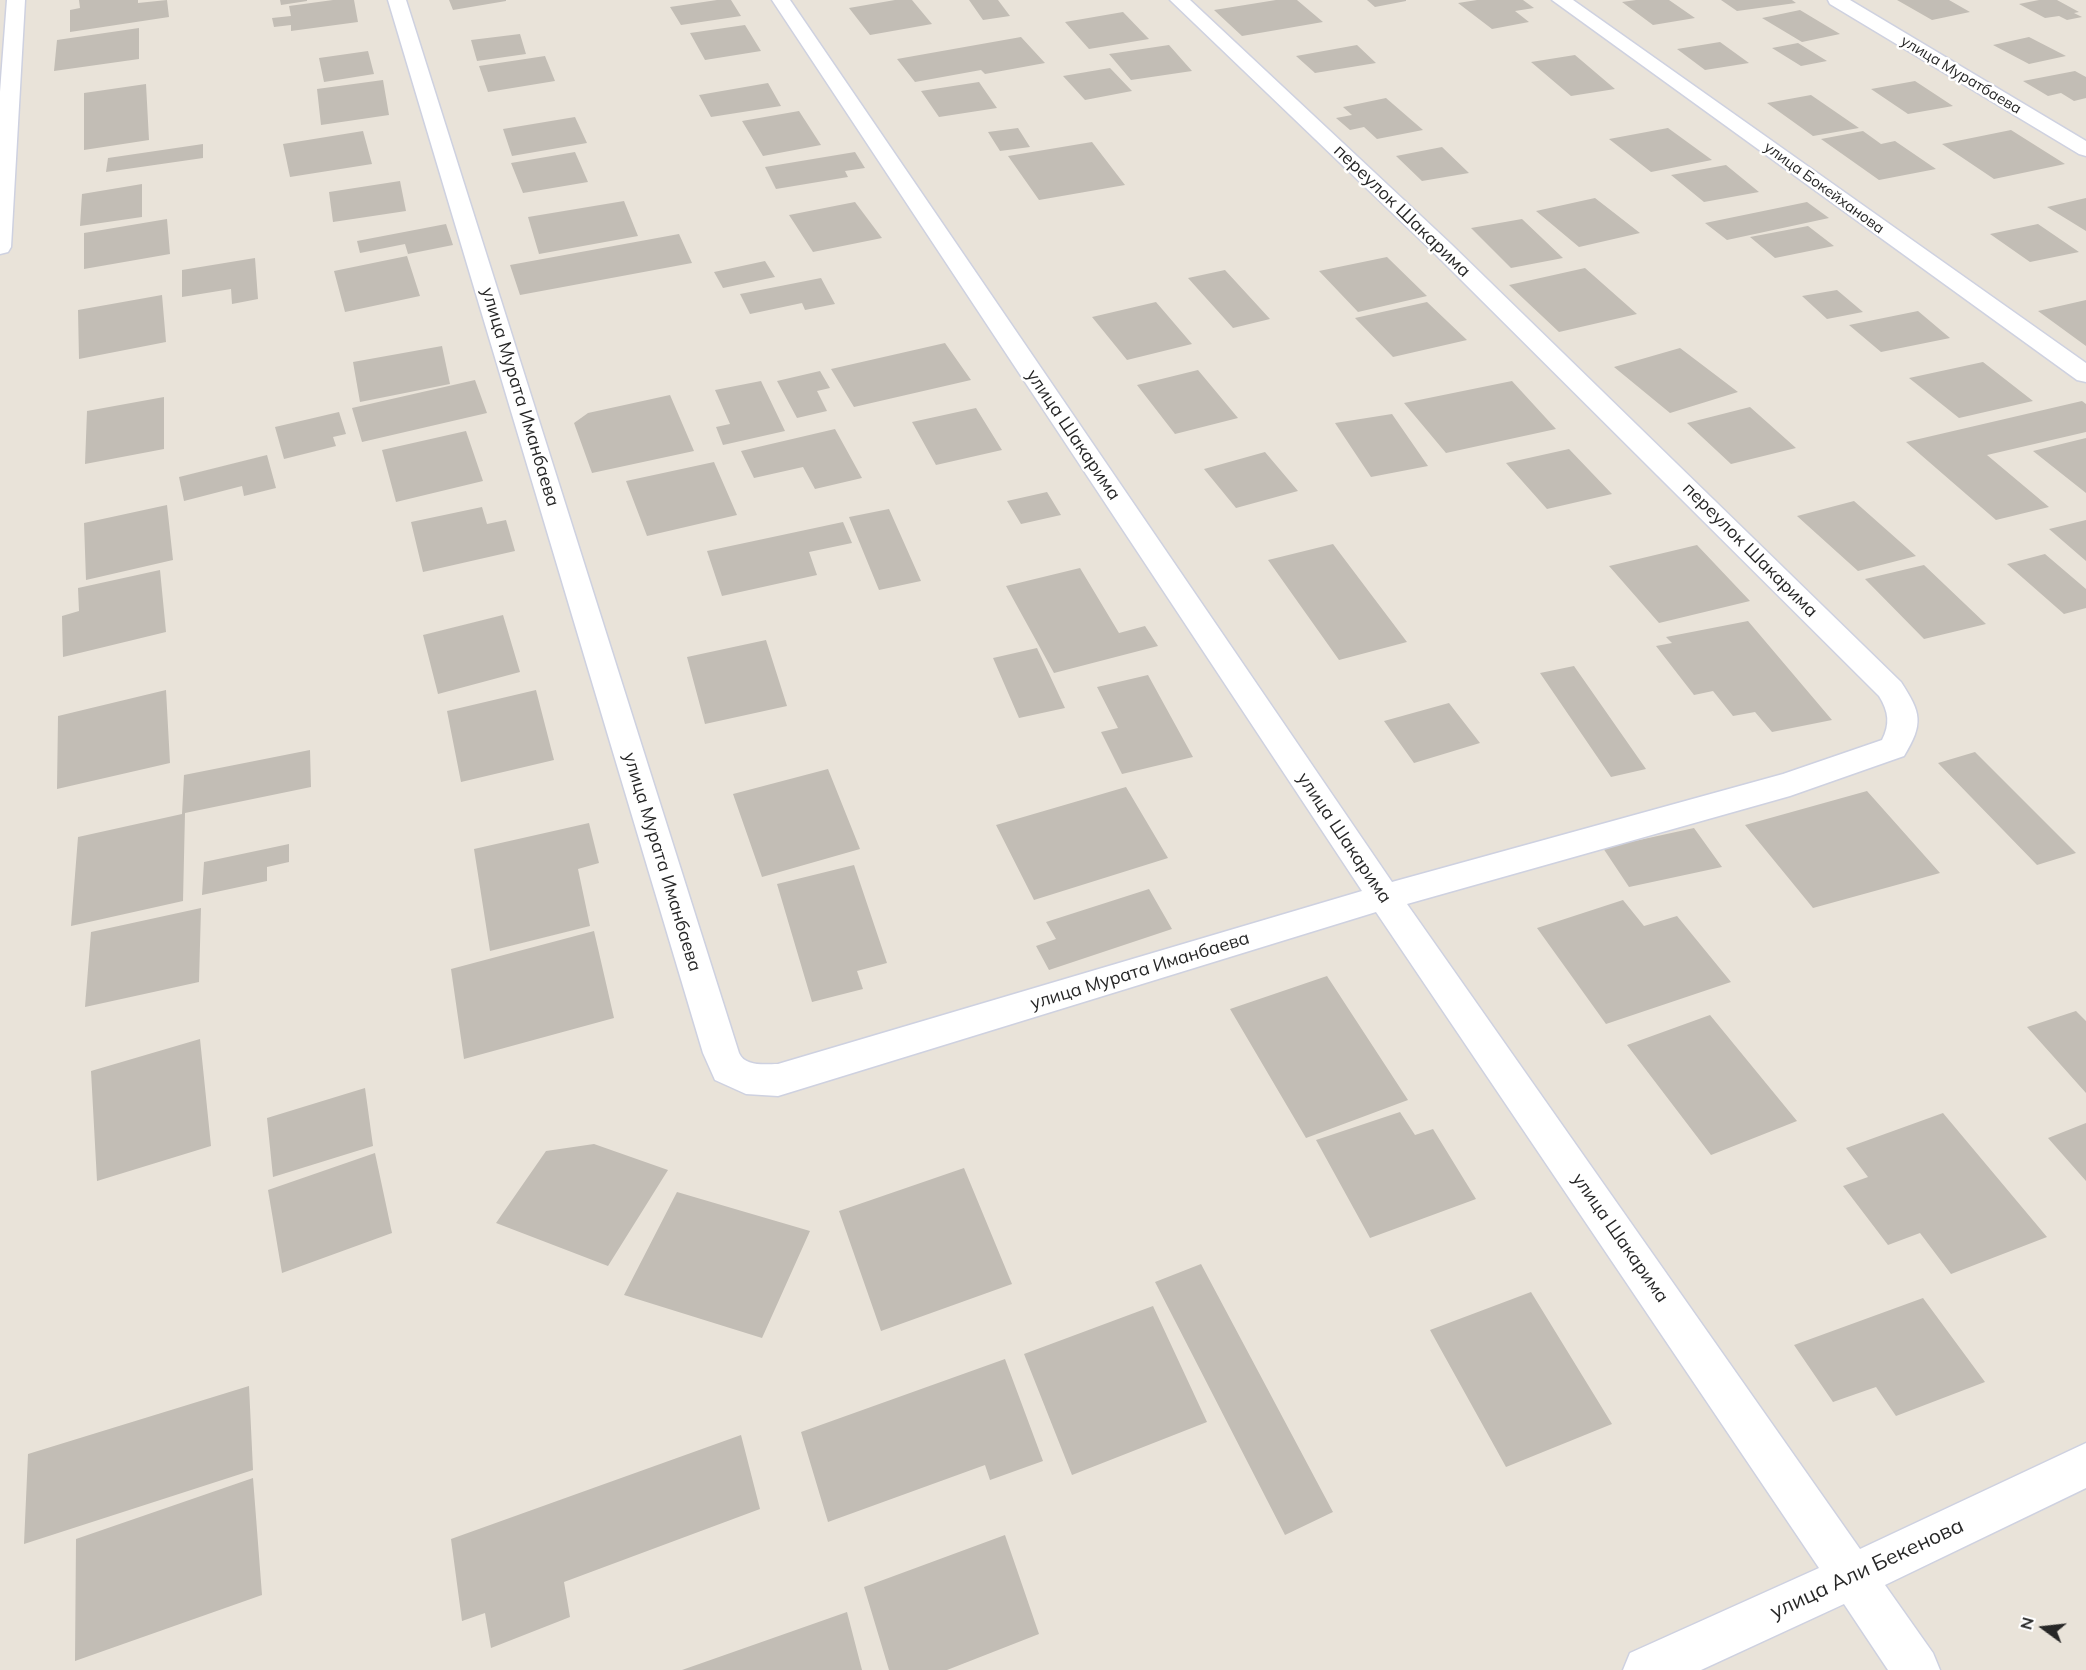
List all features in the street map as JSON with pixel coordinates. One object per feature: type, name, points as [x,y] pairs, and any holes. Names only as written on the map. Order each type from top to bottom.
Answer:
[{"type":"street","name":"улица Мурата Иманбаева","points":[[397,0],[728,1070],[746,1078],[778,1080],[1384,897]]},
{"type":"street","name":"улица Шакарима","points":[[781,0],[1384,897],[1916,1670]]},
{"type":"street","name":"переулок Шакарима","points":[[1179,0],[1443,249],[1680,480],[1890,689],[1904,709],[1901,735],[1893,748],[1790,784],[1384,897]]},
{"type":"street","name":"улица Бокейханова","points":[[1561,0],[2086,375]]},
{"type":"street","name":"улица Муратбаева","points":[[1837,0],[2086,150]]},
{"type":"street","points":[[0,247],[10,10]]},
{"type":"street","name":"улица Али Бекенова","points":[[1647,1670],[1853,1576],[2086,1465]]},
{"type":"building","points":[[79,0],[138,0],[138,3],[167,0],[169,17],[70,32],[70,10],[80,8]]},
{"type":"building","points":[[280,0],[307,0],[307,1],[281,5]]},
{"type":"building","points":[[333,0],[354,0],[358,22],[291,31],[291,25],[274,27],[272,18],[291,16],[289,6]]},
{"type":"building","points":[[449,0],[506,0],[506,1],[453,10]]},
{"type":"building","points":[[731,0],[741,16],[681,25],[670,7]]},
{"type":"building","points":[[895,0],[912,0],[932,24],[870,35],[849,8]]},
{"type":"building","points":[[969,0],[998,0],[1010,16],[983,20]]},
{"type":"building","points":[[1276,0],[1297,0],[1323,22],[1242,36],[1214,10]]},
{"type":"building","points":[[1367,0],[1406,0],[1406,1],[1375,7]]},
{"type":"building","points":[[1477,0],[1523,0],[1534,8],[1515,11],[1529,22],[1492,29],[1458,3]]},
{"type":"building","points":[[1669,0],[1695,18],[1653,25],[1622,2]]},
{"type":"building","points":[[1721,0],[1792,0],[1796,3],[1737,11]]},
{"type":"building","points":[[1897,0],[1949,0],[1970,12],[1932,20]]},
{"type":"building","points":[[2039,0],[2057,0],[2079,12],[2074,13],[2082,17],[2067,20],[2059,16],[2045,18],[2019,4]]},
{"type":"building","points":[[1800,10],[1840,34],[1802,42],[1762,18]]},
{"type":"building","points":[[1123,12],[1149,39],[1089,49],[1065,22]]},
{"type":"building","points":[[745,25],[761,51],[705,60],[690,33]]},
{"type":"building","points":[[139,28],[139,59],[54,71],[57,40]]},
{"type":"building","points":[[520,34],[526,54],[477,61],[471,40]]},
{"type":"building","points":[[1021,37],[1045,63],[985,74],[981,70],[915,82],[897,59]]},
{"type":"building","points":[[2029,37],[2066,56],[2029,64],[1993,45]]},
{"type":"building","points":[[1720,42],[1749,63],[1705,70],[1677,49]]},
{"type":"building","points":[[1798,43],[1827,61],[1801,66],[1772,48]]},
{"type":"building","points":[[1169,45],[1192,71],[1131,80],[1109,54]]},
{"type":"building","points":[[1357,45],[1376,63],[1315,73],[1296,56]]},
{"type":"building","points":[[368,51],[374,74],[324,82],[319,58]]},
{"type":"building","points":[[1575,55],[1615,89],[1571,96],[1531,62]]},
{"type":"building","points":[[545,56],[555,81],[488,92],[479,66]]},
{"type":"building","points":[[1110,68],[1132,91],[1085,100],[1063,76]]},
{"type":"building","points":[[2075,71],[2086,77],[2086,98],[2074,101],[2061,93],[2048,96],[2023,81]]},
{"type":"building","points":[[383,80],[389,115],[321,125],[317,89]]},
{"type":"building","points":[[1915,81],[1953,106],[1908,114],[1871,89]]},
{"type":"building","points":[[979,82],[997,108],[939,117],[921,91]]},
{"type":"building","points":[[768,83],[781,106],[711,117],[699,95]]},
{"type":"building","points":[[146,84],[149,140],[84,150],[84,93]]},
{"type":"building","points":[[1811,95],[1859,128],[1813,136],[1767,103]]},
{"type":"building","points":[[1386,98],[1423,130],[1377,139],[1364,127],[1350,130],[1336,118],[1352,115],[1343,107]]},
{"type":"building","points":[[799,111],[821,145],[763,156],[742,121]]},
{"type":"building","points":[[575,117],[587,143],[512,156],[503,129]]},
{"type":"building","points":[[1018,128],[1030,147],[1000,151],[988,132]]},
{"type":"building","points":[[1668,128],[1712,160],[1651,172],[1609,139]]},
{"type":"building","points":[[2011,130],[2065,164],[1994,179],[1942,144]]},
{"type":"building","points":[[363,131],[372,164],[290,177],[283,144]]},
{"type":"building","points":[[1863,131],[1881,144],[1895,141],[1936,169],[1879,180],[1821,139]]},
{"type":"building","points":[[1092,142],[1125,185],[1039,200],[1008,156]]},
{"type":"building","points":[[203,144],[203,158],[106,172],[108,158]]},
{"type":"building","points":[[1442,147],[1469,173],[1422,181],[1396,156]]},
{"type":"building","points":[[575,152],[588,182],[523,193],[511,163]]},
{"type":"building","points":[[855,152],[865,168],[845,171],[848,177],[776,189],[765,167]]},
{"type":"building","points":[[1726,165],[1759,192],[1704,202],[1671,175]]},
{"type":"building","points":[[400,181],[406,211],[333,222],[329,192]]},
{"type":"building","points":[[142,184],[142,217],[80,226],[82,194]]},
{"type":"building","points":[[1595,198],[1640,233],[1579,247],[1536,211]]},
{"type":"building","points":[[2086,198],[2086,231],[2047,207]]},
{"type":"building","points":[[624,201],[638,236],[539,254],[528,217]]},
{"type":"building","points":[[855,202],[882,238],[813,252],[789,215]]},
{"type":"building","points":[[1807,202],[1829,218],[1727,240],[1705,223]]},
{"type":"building","points":[[167,219],[170,254],[84,269],[84,233]]},
{"type":"building","points":[[1522,219],[1563,258],[1511,268],[1471,228]]},
{"type":"building","points":[[446,224],[453,245],[408,254],[405,244],[360,253],[357,241]]},
{"type":"building","points":[[2038,224],[2079,252],[2030,262],[1990,234]]},
{"type":"building","points":[[1808,226],[1834,246],[1775,258],[1750,237]]},
{"type":"building","points":[[679,234],[692,263],[520,295],[510,265]]},
{"type":"building","points":[[407,256],[420,296],[345,312],[334,271]]},
{"type":"building","points":[[1387,257],[1427,296],[1358,312],[1319,271]]},
{"type":"building","points":[[255,258],[258,299],[232,304],[231,289],[182,297],[182,270]]},
{"type":"building","points":[[765,261],[775,277],[723,288],[714,272]]},
{"type":"building","points":[[1585,268],[1637,314],[1559,332],[1509,285]]},
{"type":"building","points":[[1225,270],[1270,319],[1233,328],[1188,278]]},
{"type":"building","points":[[821,278],[835,304],[805,310],[802,303],[750,314],[740,294]]},
{"type":"building","points":[[1837,290],[1863,312],[1827,319],[1802,296]]},
{"type":"building","points":[[162,295],[166,342],[79,359],[78,310]]},
{"type":"building","points":[[2086,300],[2086,346],[2038,311]]},
{"type":"building","points":[[1156,302],[1192,344],[1127,360],[1092,317]]},
{"type":"building","points":[[1427,302],[1467,340],[1393,357],[1355,318]]},
{"type":"building","points":[[1918,311],[1950,338],[1881,352],[1849,325]]},
{"type":"building","points":[[945,343],[971,380],[854,407],[831,369]]},
{"type":"building","points":[[442,346],[450,384],[360,402],[353,362]]},
{"type":"building","points":[[1680,348],[1738,392],[1670,413],[1614,367]]},
{"type":"building","points":[[1983,362],[2033,401],[1959,418],[1909,378]]},
{"type":"building","points":[[1198,370],[1238,418],[1175,434],[1137,385]]},
{"type":"building","points":[[820,371],[830,388],[817,391],[827,411],[797,418],[777,381]]},
{"type":"building","points":[[475,380],[487,413],[362,442],[352,408]]},
{"type":"building","points":[[761,381],[785,431],[723,445],[716,427],[730,424],[715,390]]},
{"type":"building","points":[[1512,381],[1556,429],[1446,453],[1404,403]]},
{"type":"building","points":[[670,395],[694,451],[592,473],[574,423],[588,413]]},
{"type":"building","points":[[164,397],[164,449],[85,464],[87,411]]},
{"type":"building","points":[[2082,401],[2086,404],[2086,432],[1987,455],[2049,507],[1996,520],[1906,442]]},
{"type":"building","points":[[1750,407],[1796,448],[1731,464],[1687,423]]},
{"type":"building","points":[[976,408],[1002,450],[936,465],[912,422]]},
{"type":"building","points":[[339,412],[346,434],[333,437],[336,446],[284,459],[275,427]]},
{"type":"building","points":[[1392,414],[1428,466],[1371,477],[1335,423]]},
{"type":"building","points":[[835,429],[862,478],[815,489],[803,467],[754,478],[741,451]]},
{"type":"building","points":[[466,431],[483,481],[396,502],[382,450]]},
{"type":"building","points":[[2086,438],[2086,493],[2033,451]]},
{"type":"building","points":[[1569,449],[1612,494],[1547,509],[1506,463]]},
{"type":"building","points":[[1265,452],[1298,491],[1236,508],[1204,469]]},
{"type":"building","points":[[267,455],[276,488],[244,496],[242,486],[184,501],[179,477]]},
{"type":"building","points":[[714,462],[737,515],[647,536],[626,481]]},
{"type":"building","points":[[1047,492],[1061,515],[1021,524],[1007,501]]},
{"type":"building","points":[[1854,501],[1916,556],[1858,571],[1797,516]]},
{"type":"building","points":[[167,505],[173,560],[86,580],[84,523]]},
{"type":"building","points":[[482,507],[487,524],[506,520],[515,551],[423,572],[411,522]]},
{"type":"building","points":[[889,509],[921,581],[879,590],[849,517]]},
{"type":"building","points":[[2086,520],[2086,561],[2049,529]]},
{"type":"building","points":[[843,522],[852,543],[809,552],[817,575],[722,596],[707,551]]},
{"type":"building","points":[[1333,544],[1407,642],[1339,660],[1268,560]]},
{"type":"building","points":[[1697,545],[1750,601],[1659,623],[1609,566]]},
{"type":"building","points":[[2045,554],[2086,589],[2086,608],[2064,614],[2007,564]]},
{"type":"building","points":[[1924,565],[1986,624],[1924,639],[1865,579]]},
{"type":"building","points":[[1080,568],[1119,633],[1145,626],[1158,646],[1054,673],[1006,586]]},
{"type":"building","points":[[160,570],[166,632],[63,657],[62,616],[79,611],[78,588]]},
{"type":"building","points":[[503,615],[520,672],[438,694],[423,635]]},
{"type":"building","points":[[1748,621],[1832,720],[1772,732],[1755,712],[1733,716],[1713,691],[1694,695],[1656,646],[1672,643],[1666,637]]},
{"type":"building","points":[[766,640],[787,706],[705,724],[687,657]]},
{"type":"building","points":[[1037,648],[1065,708],[1019,718],[993,658]]},
{"type":"building","points":[[1574,666],[1646,769],[1611,777],[1540,673]]},
{"type":"building","points":[[1148,675],[1193,757],[1122,774],[1101,732],[1118,728],[1097,687]]},
{"type":"building","points":[[166,690],[170,763],[57,789],[58,716]]},
{"type":"building","points":[[536,690],[554,760],[461,782],[447,711]]},
{"type":"building","points":[[1449,703],[1480,743],[1414,763],[1384,721]]},
{"type":"building","points":[[310,750],[311,787],[185,813],[183,901],[71,926],[78,837],[182,814],[184,775]]},
{"type":"building","points":[[1975,752],[2076,853],[2037,865],[1938,763]]},
{"type":"building","points":[[828,769],[860,849],[762,877],[733,794]]},
{"type":"building","points":[[1126,787],[1168,858],[1034,900],[996,825]]},
{"type":"building","points":[[1867,791],[1940,873],[1813,908],[1745,825]]},
{"type":"building","points":[[589,823],[599,863],[578,869],[590,926],[490,951],[474,849]]},
{"type":"building","points":[[1694,828],[1722,867],[1629,887],[1603,848]]},
{"type":"building","points":[[289,844],[289,862],[267,867],[267,881],[202,895],[204,862]]},
{"type":"building","points":[[854,865],[887,963],[857,971],[863,989],[812,1002],[777,884]]},
{"type":"building","points":[[1149,889],[1172,929],[1049,970],[1036,946],[1056,939],[1046,922]]},
{"type":"building","points":[[1623,900],[1644,926],[1677,916],[1731,982],[1606,1024],[1537,928]]},
{"type":"building","points":[[201,908],[199,982],[85,1007],[91,932]]},
{"type":"building","points":[[594,931],[614,1018],[464,1059],[451,969]]},
{"type":"building","points":[[1327,976],[1408,1100],[1306,1138],[1230,1009]]},
{"type":"building","points":[[2076,1011],[2086,1021],[2086,1093],[2027,1027]]},
{"type":"building","points":[[1710,1015],[1797,1121],[1711,1155],[1627,1045]]},
{"type":"building","points":[[200,1039],[211,1146],[97,1181],[91,1071]]},
{"type":"building","points":[[365,1088],[373,1146],[273,1177],[267,1118]]},
{"type":"building","points":[[1400,1112],[1415,1135],[1433,1129],[1476,1199],[1370,1238],[1316,1140]]},
{"type":"building","points":[[1943,1113],[2047,1237],[1951,1274],[1920,1233],[1888,1245],[1843,1186],[1868,1177],[1846,1148]]},
{"type":"building","points":[[2086,1123],[2086,1181],[2048,1138]]},
{"type":"building","points":[[594,1144],[668,1170],[608,1266],[496,1223],[546,1151]]},
{"type":"building","points":[[375,1153],[392,1233],[282,1273],[268,1190]]},
{"type":"building","points":[[964,1168],[1012,1284],[881,1331],[839,1211]]},
{"type":"building","points":[[677,1192],[810,1231],[762,1338],[624,1295]]},
{"type":"building","points":[[1201,1264],[1333,1512],[1285,1535],[1155,1282]]},
{"type":"building","points":[[1531,1292],[1612,1424],[1506,1467],[1430,1330]]},
{"type":"building","points":[[1923,1298],[1985,1382],[1896,1416],[1876,1387],[1833,1402],[1794,1345]]},
{"type":"building","points":[[1153,1306],[1207,1422],[1072,1475],[1024,1354]]},
{"type":"building","points":[[1005,1359],[1043,1461],[990,1480],[985,1465],[828,1522],[801,1432]]},
{"type":"building","points":[[249,1386],[253,1470],[24,1544],[28,1454]]},
{"type":"building","points":[[741,1435],[760,1509],[564,1582],[570,1617],[491,1648],[485,1613],[462,1621],[451,1539]]},
{"type":"building","points":[[253,1478],[262,1595],[75,1661],[76,1539]]},
{"type":"building","points":[[1005,1535],[1039,1634],[947,1670],[889,1670],[864,1587]]},
{"type":"building","points":[[847,1612],[862,1670],[682,1670]]}]
